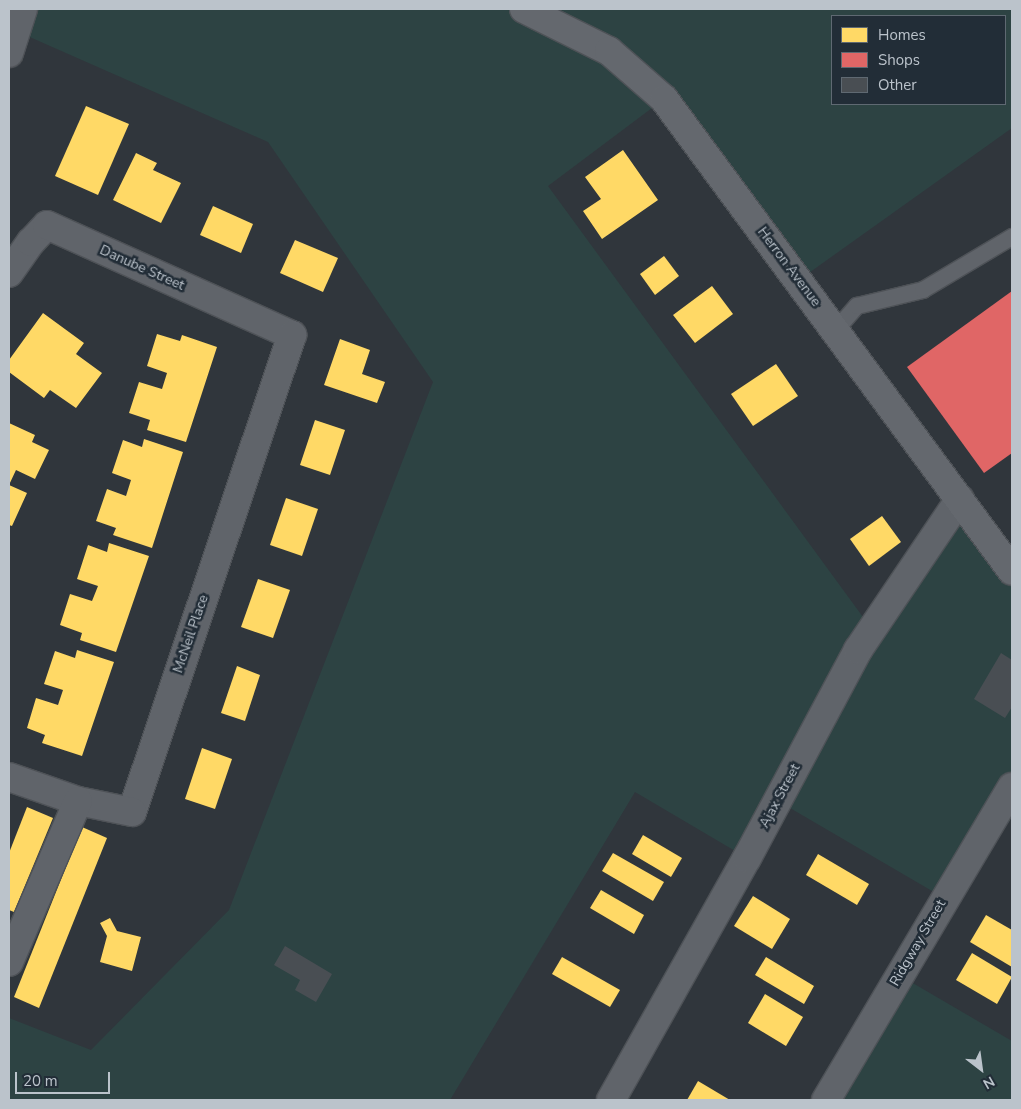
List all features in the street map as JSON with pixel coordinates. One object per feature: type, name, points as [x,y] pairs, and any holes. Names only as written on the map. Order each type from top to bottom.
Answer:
[{"type":"main road","name":"Herron Avenue","points":[[524,9],[609,51],[664,99],[1012,571]]},
{"type":"street","points":[[9,53],[23,9]]},
{"type":"street","name":"Danube Street","points":[[9,273],[30,242],[47,225],[292,335]]},
{"type":"street","name":"McNeil Place","points":[[9,777],[78,801],[132,812],[292,335]]},
{"type":"street","name":"Ajax Street","points":[[610,1100],[747,858],[858,650],[960,499]]},
{"type":"street","name":"Ridgway Street","points":[[826,1100],[1012,787]]},
{"type":"street","points":[[9,962],[78,801]]},
{"type":"lane","points":[[836,330],[857,306],[923,290],[1012,236]]},
{"type":"green space","points":[[23,9],[1012,9],[1012,128],[799,280],[664,99],[548,186],[871,628],[960,499],[1012,571],[1012,787],[944,898],[778,801],[747,858],[635,792],[450,1100],[9,1100],[9,1018],[91,1050],[229,910],[433,382],[268,142],[16,31]]},
{"type":"green space","points":[[899,975],[1012,1041],[1012,1100],[826,1100]]},
{"type":"building: Homes","points":[[86,106],[129,124],[98,195],[55,176]]},
{"type":"building: Homes","points":[[623,150],[658,200],[602,239],[583,211],[601,199],[585,177]]},
{"type":"building: Homes","points":[[136,153],[157,163],[153,170],[181,183],[161,223],[113,200]]},
{"type":"building: Homes","points":[[213,206],[253,224],[241,253],[200,235]]},
{"type":"building: Homes","points":[[295,240],[338,258],[323,292],[280,273]]},
{"type":"building: Homes","points":[[664,256],[679,276],[655,295],[640,274]]},
{"type":"building: Homes","points":[[712,286],[733,314],[695,343],[673,315]]},
{"type":"building: Homes","points":[[43,313],[84,343],[76,354],[102,373],[76,408],[50,390],[44,398],[9,372],[9,360]]},
{"type":"building: Homes","points":[[157,334],[180,341],[182,335],[217,347],[186,442],[147,430],[150,420],[129,413],[139,382],[162,389],[167,373],[147,366]]},
{"type":"building: Homes","points":[[340,339],[370,350],[362,374],[385,382],[377,403],[324,385]]},
{"type":"building: Homes","points":[[776,364],[798,396],[753,426],[731,394]]},
{"type":"building: Homes","points":[[315,420],[345,430],[330,475],[300,465]]},
{"type":"building: Homes","points":[[9,423],[35,435],[32,442],[49,450],[35,479],[16,470],[9,485]]},
{"type":"building: Homes","points":[[144,439],[183,452],[152,548],[113,535],[116,528],[96,521],[107,489],[126,496],[131,480],[112,473],[123,440],[142,447]]},
{"type":"building: Homes","points":[[9,485],[27,493],[12,526],[9,525]]},
{"type":"building: Homes","points":[[286,498],[318,509],[302,556],[270,545]]},
{"type":"building: Homes","points":[[882,516],[901,542],[869,566],[850,539]]},
{"type":"building: Homes","points":[[109,543],[149,556],[116,652],[80,640],[82,633],[60,625],[70,594],[92,601],[98,586],[77,579],[88,545],[107,552]]},
{"type":"building: Homes","points":[[258,579],[290,590],[273,638],[241,627]]},
{"type":"building: Homes","points":[[77,650],[114,662],[82,756],[42,743],[45,735],[27,728],[36,698],[58,705],[63,690],[44,684],[55,651],[75,658]]},
{"type":"building: Homes","points":[[237,666],[260,675],[245,721],[221,713]]},
{"type":"building: Homes","points":[[202,748],[232,759],[215,809],[185,799]]},
{"type":"building: Homes","points":[[27,807],[53,818],[14,912],[9,910],[9,853]]},
{"type":"building: Homes","points":[[82,827],[107,838],[39,1008],[14,997]]},
{"type":"building: Homes","points":[[643,835],[682,858],[671,877],[632,854]]},
{"type":"building: Homes","points":[[613,853],[664,882],[653,901],[602,871]]},
{"type":"building: Homes","points":[[818,854],[869,884],[857,905],[806,875]]},
{"type":"building: Homes","points":[[601,890],[644,915],[634,934],[590,908]]},
{"type":"building: Homes","points":[[753,896],[790,919],[772,949],[734,926]]},
{"type":"building: Homes","points":[[986,915],[1012,930],[1012,967],[970,942]]},
{"type":"building: Homes","points":[[110,918],[117,931],[141,937],[132,971],[100,962],[107,936],[100,923]]},
{"type":"building: Homes","points":[[972,953],[1012,977],[997,1004],[956,980]]},
{"type":"building: Homes","points":[[562,957],[620,990],[610,1007],[552,974]]},
{"type":"building: Homes","points":[[766,957],[814,986],[804,1004],[755,975]]},
{"type":"building: Homes","points":[[765,994],[803,1017],[786,1046],[748,1023]]},
{"type":"building: Homes","points":[[698,1081],[730,1100],[687,1100]]},
{"type":"building: Shops","points":[[1012,291],[1012,453],[984,473],[907,367]]},
{"type":"building: Other","points":[[1001,653],[1012,660],[1012,707],[1005,718],[974,699]]},
{"type":"building: Other","points":[[285,946],[332,974],[316,1002],[295,990],[300,980],[274,965]]}]
